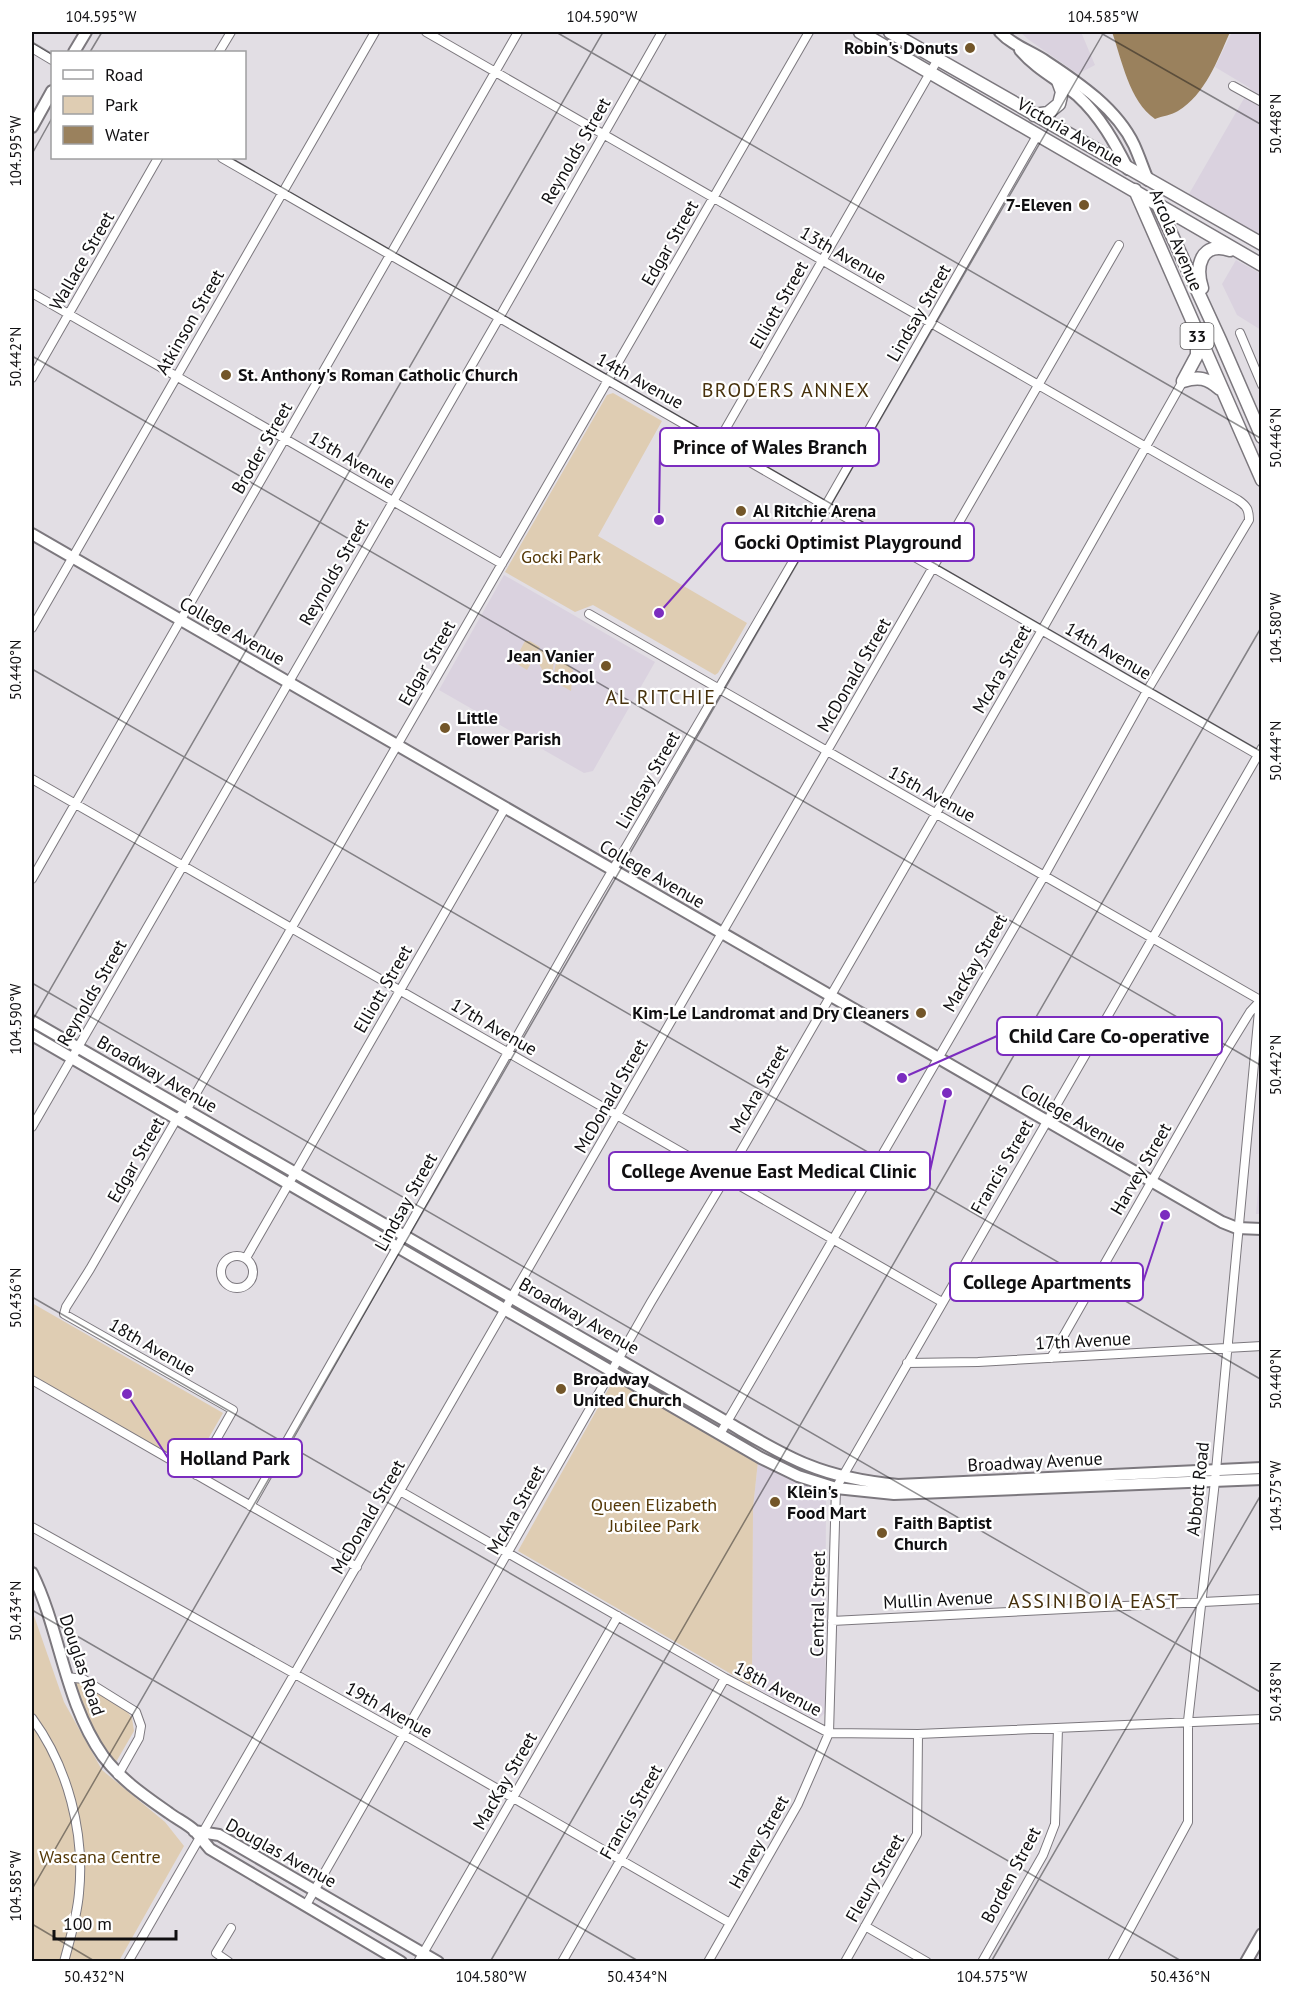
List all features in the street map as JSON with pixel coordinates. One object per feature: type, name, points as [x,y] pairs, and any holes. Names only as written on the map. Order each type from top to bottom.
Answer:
[{"type":"main road","name":"Victoria Avenue","points":[[860,32],[1253,260]]},
{"type":"main road","name":"Victoria Avenue","points":[[890,32],[1262,245]]},
{"type":"main road","points":[[1034,115],[1048,113],[1059,104],[1062,92],[1058,81]]},
{"type":"main road","name":"Arcola Avenue","points":[[1128,169],[1197,335],[1262,480]]},
{"type":"main road","name":"Arcola Avenue","points":[[1148,180],[1262,437]]},
{"type":"main road","points":[[1220,340],[1198,275],[1202,258],[1216,248],[1225,249],[1253,260]]},
{"type":"main road","points":[[1183,381],[1197,355],[1197,335]]},
{"type":"main road","points":[[1183,381],[1199,377],[1212,382],[1221,390]]},
{"type":"street","points":[[75,51],[86,32]]},
{"type":"street","points":[[220,51],[231,32]]},
{"type":"street","name":"Atkinson Street","points":[[32,628],[375,32]]},
{"type":"street","name":"13th Avenue","points":[[426,32],[1246,505]]},
{"type":"street","name":"Broder Street","points":[[32,879],[518,32]]},
{"type":"street","name":"Reynolds Street","points":[[32,1127],[662,32]]},
{"type":"street","name":"Edgar Street","points":[[66,1307],[176,1120],[187,1110],[809,32]]},
{"type":"street","name":"Arcola Avenue","points":[[1000,32],[1016,45],[1030,62],[1078,96],[1096,116],[1117,147],[1128,169]]},
{"type":"street","name":"Arcola Avenue","points":[[1016,45],[1045,60],[1102,103],[1118,121],[1133,144],[1148,180]]},
{"type":"street","points":[[32,48],[51,59]]},
{"type":"street","name":"Elliott Street","points":[[718,442],[938,59]]},
{"type":"street","points":[[1233,86],[1262,102]]},
{"type":"street","points":[[32,127],[51,93]]},
{"type":"street","name":"Lindsay Street","points":[[250,1506],[612,870],[826,505],[1038,134]]},
{"type":"street","name":"Wallace Street","points":[[32,378],[157,159]]},
{"type":"street","name":"14th Avenue","points":[[224,159],[1147,691],[1260,753]]},
{"type":"street","name":"McDonald Street","points":[[128,1962],[1119,245]]},
{"type":"street","points":[[1253,260],[1262,245]]},
{"type":"street","name":"15th Avenue","points":[[32,293],[502,564]]},
{"type":"street","points":[[1240,333],[1262,385]]},
{"type":"street","name":"McAra Street","points":[[306,1905],[619,1359],[1042,630],[1183,381]]},
{"type":"street","name":"MacKay Street","points":[[720,1434],[1044,876],[1147,691],[1249,520],[1246,505]]},
{"type":"street","name":"College Avenue","points":[[32,534],[1151,1182],[1222,1222],[1238,1228],[1262,1229]]},
{"type":"street","name":"15th Avenue","points":[[590,614],[1261,999]]},
{"type":"street","name":"Francis Street","points":[[841,1476],[1260,753]]},
{"type":"street","name":"17th Avenue","points":[[32,779],[942,1302]]},
{"type":"street","name":"Elliott Street","points":[[246,1258],[505,808]]},
{"type":"street","name":"Harvey Street","points":[[1051,1358],[1223,1056],[1250,1012],[1261,999]]},
{"type":"street","name":"Abbott Road","points":[[1113,1961],[1188,1822],[1188,1721],[1215,1476],[1261,999]]},
{"type":"street","name":"Broadway Avenue","points":[[32,1021],[727,1422],[809,1466],[841,1476],[898,1485],[1215,1476],[1262,1479]]},
{"type":"street","name":"Broadway Avenue","points":[[32,1035],[504,1311],[761,1458],[798,1476],[836,1488],[894,1494],[1215,1476],[1262,1468]]},
{"type":"street","points":[[231,1257],[246,1258],[253,1267],[249,1283],[237,1288],[226,1285],[221,1275],[223,1264],[231,1257]]},
{"type":"street","name":"18th Avenue","points":[[66,1307],[64,1314],[233,1410],[196,1475]]},
{"type":"street","name":"17th Avenue","points":[[907,1363],[1051,1358],[1262,1346]]},
{"type":"street","points":[[32,1380],[357,1567]]},
{"type":"street","name":"Central Street","points":[[829,1733],[836,1488],[841,1476]]},
{"type":"street","name":"18th Avenue","points":[[400,1491],[725,1678],[829,1733],[918,1734],[1262,1719]]},
{"type":"street","name":"19th Avenue","points":[[32,1527],[404,1735],[730,1923]]},
{"type":"street","name":"Douglas Road","points":[[32,1573],[44,1601],[84,1724],[104,1757],[136,1790],[200,1834]]},
{"type":"street","name":"Mullin Avenue","points":[[832,1620],[1262,1599]]},
{"type":"street","name":"MacKay Street","points":[[421,1957],[618,1616]]},
{"type":"street","points":[[67,1677],[83,1679],[136,1712],[141,1726],[139,1738],[118,1774]]},
{"type":"street","name":"Francis Street","points":[[562,1962],[725,1678]]},
{"type":"street","points":[[32,1718],[57,1761],[74,1811],[78,1836],[79,1895],[64,1962]]},
{"type":"street","name":"Borden Street","points":[[982,1962],[1043,1855],[1055,1824],[1058,1728]]},
{"type":"street","name":"Harvey Street","points":[[708,1962],[798,1804],[829,1733]]},
{"type":"street","name":"Fleury Street","points":[[845,1962],[917,1834],[918,1734]]},
{"type":"street","name":"Douglas Avenue","points":[[200,1834],[219,1835],[421,1957],[438,1962]]},
{"type":"street","name":"Douglas Avenue","points":[[200,1834],[210,1849],[401,1962]]},
{"type":"street","points":[[865,1926],[927,1962]]},
{"type":"street","points":[[229,1962],[216,1953],[231,1928]]},
{"type":"street","points":[[1246,1962],[1262,1934]]},
{"type":"shaded area","points":[[1020,32],[1081,32],[1095,65],[1078,74]]},
{"type":"shaded area","points":[[1232,32],[1261,32],[1261,235],[1189,194],[1250,88],[1215,67]]},
{"type":"shaded area","points":[[1236,260],[1261,274],[1261,330],[1237,315],[1222,284]]},
{"type":"shaded area","points":[[504,575],[655,662],[593,771],[584,773],[439,690]]},
{"type":"shaded area","points":[[1261,1157],[1261,1214],[1256,1214]]},
{"type":"shaded area","points":[[758,1461],[817,1487],[826,1499],[825,1713],[817,1720],[752,1686],[753,1508]]},
{"type":"green space","name":"Gocki Park","points":[[613,393],[662,421],[598,536],[747,623],[715,675],[593,605],[575,612],[505,572],[607,395]]},
{"type":"green space","points":[[525,641],[530,641],[540,647],[527,670],[514,662]]},
{"type":"green space","points":[[540,650],[555,652],[552,677],[544,673],[536,658]]},
{"type":"green space","points":[[556,662],[565,662],[573,670],[571,691],[553,681]]},
{"type":"green space","points":[[32,1303],[223,1413],[192,1467],[32,1375]]},
{"type":"green space","name":"Queen Elizabeth Jubilee Park","points":[[615,1377],[758,1461],[753,1508],[752,1686],[518,1551]]},
{"type":"green space","name":"Wascana Centre","points":[[32,1610],[64,1702],[102,1770],[165,1822],[184,1846],[119,1961],[32,1961]]},
{"type":"green space","points":[[79,1682],[126,1710],[132,1718],[134,1731],[116,1762],[102,1749],[90,1728],[74,1686]]},
{"type":"water","points":[[1112,32],[1230,32],[1210,76],[1196,96],[1173,114],[1155,119],[1146,111],[1133,91]]},
{"type":"place","name":"Robin's Donuts","points":[[970,48]]},
{"type":"place","name":"7-Eleven","points":[[1084,205]]},
{"type":"place","name":"St. Anthony's Roman Catholic Church","points":[[226,375]]},
{"type":"place","name":"Al Ritchie Arena","points":[[741,511]]},
{"type":"place","name":"Prince of Wales Branch","points":[[659,520]]},
{"type":"place","name":"Gocki Optimist Playground","points":[[659,613]]},
{"type":"place","name":"Jean Vanier School","points":[[606,666]]},
{"type":"place","name":"Little Flower Parish","points":[[445,728]]},
{"type":"place","name":"Kim-Le Landromat and Dry Cleaners","points":[[921,1013]]},
{"type":"place","name":"Child Care Co-operative","points":[[902,1078]]},
{"type":"place","name":"College Avenue East Medical Clinic","points":[[947,1093]]},
{"type":"place","name":"College Apartments","points":[[1165,1215]]},
{"type":"place","name":"Broadway United Church","points":[[561,1389]]},
{"type":"place","name":"Holland Park","points":[[127,1394]]},
{"type":"place","name":"Klein's Food Mart","points":[[775,1502]]},
{"type":"place","name":"Faith Baptist Church","points":[[882,1533]]},
{"type":"district","name":"BRODERS ANNEX","points":[[786,390]]},
{"type":"district","name":"AL RITCHIE","points":[[661,697]]},
{"type":"district","name":"ASSINIBOIA EAST","points":[[1094,1601]]}]
